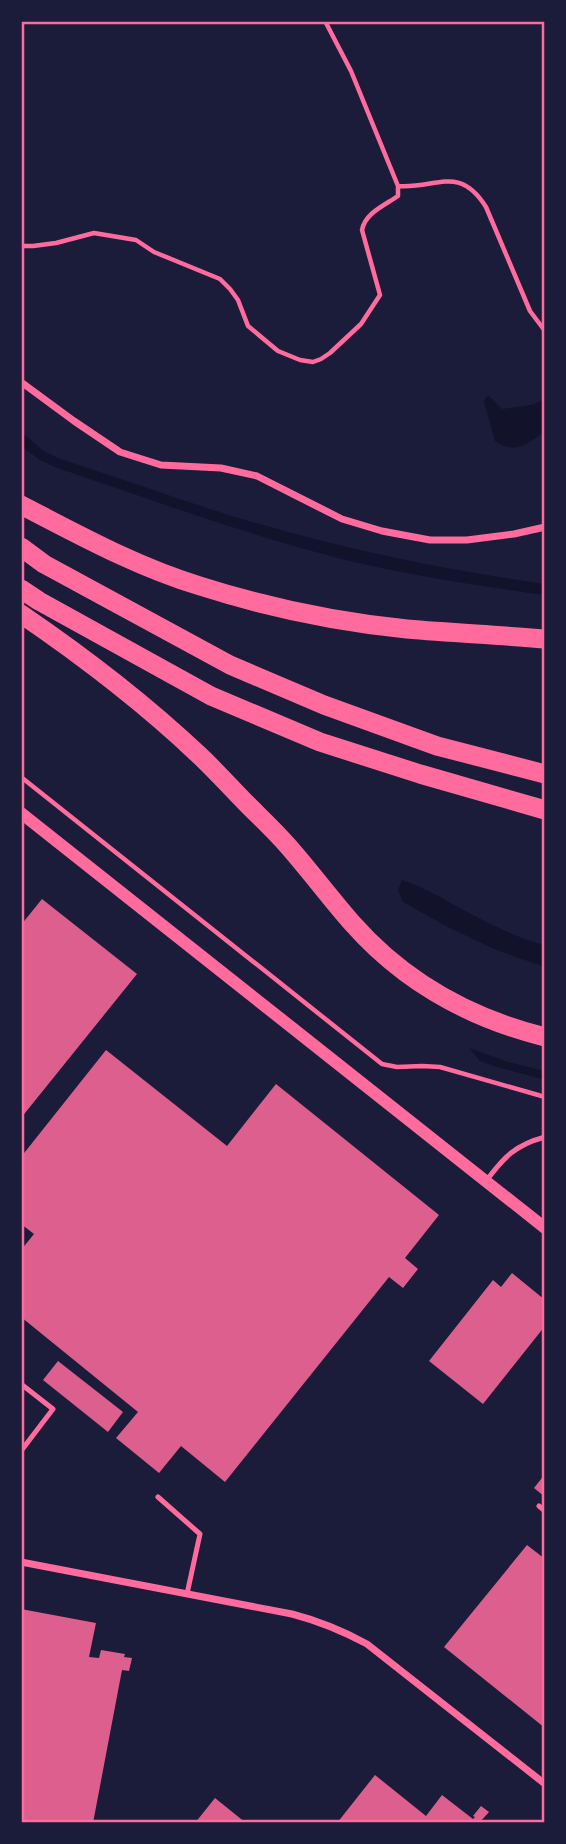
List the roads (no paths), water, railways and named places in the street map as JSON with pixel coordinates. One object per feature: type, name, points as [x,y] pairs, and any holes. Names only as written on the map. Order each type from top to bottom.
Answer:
[{"type":"highway","points":[[21,505],[130,560],[199,586],[261,603],[331,618],[405,629],[545,639]]},
{"type":"highway","points":[[21,547],[44,564],[230,665],[437,746],[545,774]]},
{"type":"highway","points":[[21,589],[223,701],[320,742],[545,810]]},
{"type":"highway","points":[[21,614],[127,691],[200,755],[285,843],[354,924],[378,949],[405,971],[433,992],[463,1009],[491,1021],[545,1037]]},
{"type":"street","points":[[21,382],[120,452],[161,465],[220,468],[257,476],[342,519],[382,531],[430,540],[467,540],[545,527]]},
{"type":"street","points":[[21,813],[545,1228]]},
{"type":"street","points":[[21,1562],[316,1620],[367,1644],[545,1784]]},
{"type":"lane","points":[[486,1181],[500,1162],[525,1143],[545,1137]]},
{"type":"lane","points":[[21,1384],[53,1409],[21,1451]]},
{"type":"lane","points":[[158,1497],[200,1534],[187,1594]]},
{"type":"lane","points":[[539,1506],[545,1511]]}]
